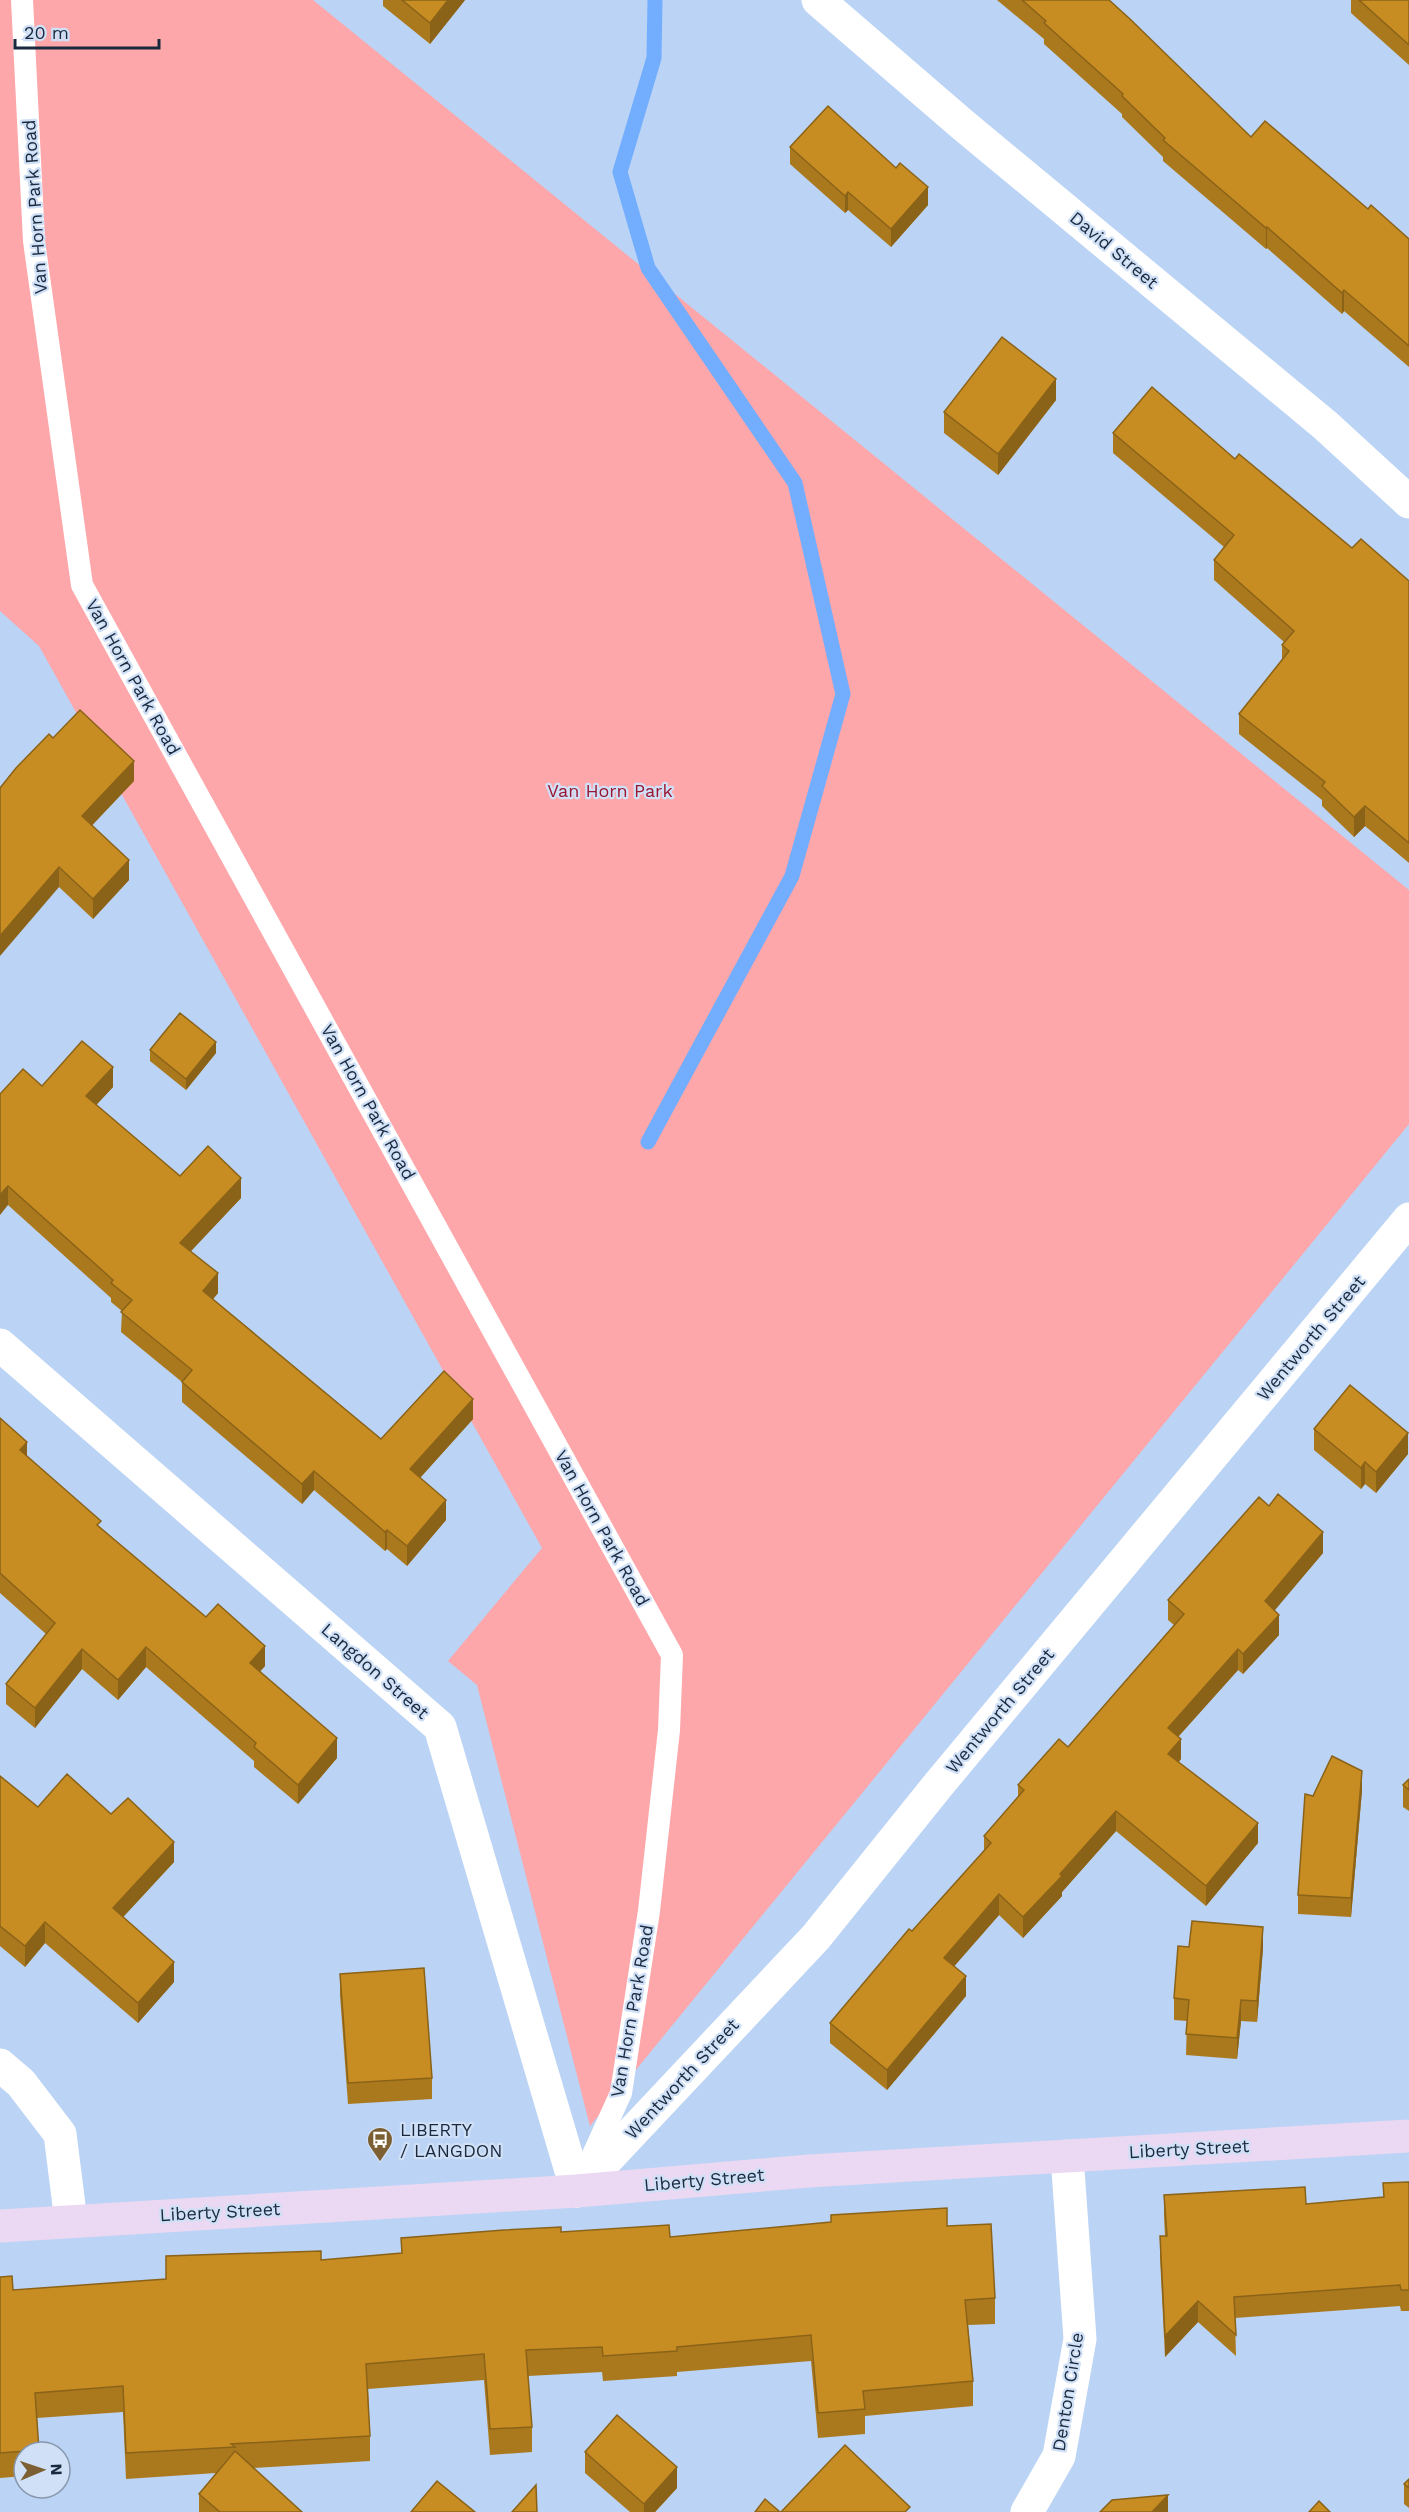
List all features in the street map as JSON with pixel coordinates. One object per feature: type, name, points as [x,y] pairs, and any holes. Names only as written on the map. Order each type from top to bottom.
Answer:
[{"type":"main road","name":"Liberty Street","points":[[0,2226],[577,2190],[809,2171],[1409,2136]]},
{"type":"street","name":"David Street","points":[[818,0],[963,125],[1325,425],[1409,502]]},
{"type":"street","name":"Wentworth Street","points":[[577,2190],[816,1937],[939,1784],[1409,1219]]},
{"type":"street","name":"Langdon Street","points":[[0,1345],[440,1727],[577,2190]]},
{"type":"street","points":[[0,2066],[21,2083],[60,2134],[71,2221]]},
{"type":"street","name":"Denton Circle","points":[[1027,2512],[1059,2456],[1080,2339],[1067,2156]]},
{"type":"lane","name":"Van Horn Park Road","points":[[22,0],[34,241],[82,585],[672,1655],[669,1730],[649,1911],[621,2093],[577,2190]]},
{"type":"green space","name":"Van Horn Park","points":[[0,0],[313,0],[1409,890],[1409,1124],[590,2126],[477,1685],[448,1661],[542,1548],[39,646],[0,611]]},
{"type":"building","points":[[402,0],[448,0],[430,23]]},
{"type":"building","points":[[1022,0],[1109,0],[1251,137],[1265,121],[1368,209],[1371,205],[1409,239],[1409,346],[1344,290],[1342,293],[1163,140],[1165,138],[1122,96],[1123,94],[1044,23],[1046,21]]},
{"type":"building","points":[[1359,0],[1409,0],[1409,45]]},
{"type":"building","points":[[828,106],[896,168],[900,163],[928,187],[891,229],[848,192],[845,196],[790,147]]},
{"type":"building","points":[[1002,337],[1056,379],[998,454],[944,412]]},
{"type":"building","points":[[1152,387],[1235,459],[1239,454],[1352,548],[1361,539],[1409,581],[1409,843],[1365,806],[1354,817],[1322,786],[1325,782],[1239,714],[1289,651],[1282,645],[1294,631],[1214,560],[1234,535],[1113,433]]},
{"type":"building","points":[[80,710],[134,761],[82,816],[129,860],[93,899],[59,867],[0,936],[0,788],[49,734],[53,738]]},
{"type":"building","points":[[180,1013],[216,1042],[186,1079],[150,1050]]},
{"type":"building","points":[[82,1041],[113,1067],[86,1096],[180,1176],[208,1146],[241,1178],[180,1243],[218,1273],[203,1291],[381,1439],[444,1371],[473,1399],[410,1469],[446,1500],[407,1546],[387,1530],[385,1532],[314,1471],[302,1484],[182,1382],[192,1370],[121,1312],[132,1300],[111,1283],[113,1280],[8,1186],[0,1195],[0,1094],[23,1069],[42,1086]]},
{"type":"building","points":[[1350,1385],[1408,1433],[1376,1472],[1365,1462],[1361,1468],[1314,1429]]},
{"type":"building","points":[[0,1418],[27,1442],[20,1450],[101,1521],[97,1525],[206,1617],[218,1604],[265,1646],[250,1663],[337,1738],[298,1785],[254,1747],[256,1743],[146,1647],[118,1680],[82,1649],[35,1708],[6,1684],[55,1623],[0,1573]]},
{"type":"building","points":[[1278,1494],[1323,1532],[1265,1601],[1279,1615],[1243,1654],[1238,1649],[1168,1728],[1181,1739],[1168,1754],[1258,1823],[1206,1886],[1116,1811],[1060,1874],[1062,1876],[1023,1917],[999,1894],[944,1958],[966,1976],[887,2070],[830,2023],[909,1929],[912,1931],[991,1843],[984,1836],[1024,1790],[1018,1785],[1059,1739],[1068,1747],[1184,1614],[1168,1600],[1259,1497],[1269,1506]]},
{"type":"building","points":[[1332,1756],[1362,1771],[1351,1898],[1298,1895],[1305,1794],[1313,1796]]},
{"type":"building","points":[[67,1774],[111,1814],[128,1798],[174,1842],[113,1908],[174,1962],[138,2003],[45,1922],[25,1946],[0,1926],[0,1776],[38,1807]]},
{"type":"building","points":[[1409,1779],[1409,1790],[1403,1785]]},
{"type":"building","points":[[1192,1921],[1263,1927],[1257,2001],[1241,2000],[1237,2038],[1186,2034],[1189,2000],[1174,1998],[1178,1946],[1189,1947]]},
{"type":"building","points":[[424,1968],[432,2078],[348,2083],[340,1974]]},
{"type":"building","points":[[1409,2182],[1409,2290],[1401,2290],[1400,2285],[1234,2297],[1236,2335],[1198,2301],[1165,2336],[1160,2236],[1167,2236],[1164,2195],[1305,2187],[1306,2204],[1384,2197],[1383,2183]]},
{"type":"building","points":[[947,2208],[947,2226],[991,2224],[995,2298],[965,2300],[973,2381],[863,2391],[865,2409],[818,2413],[811,2335],[677,2347],[677,2351],[603,2356],[602,2347],[526,2350],[532,2427],[490,2429],[484,2354],[366,2364],[370,2436],[126,2453],[123,2386],[35,2393],[38,2440],[12,2440],[12,2452],[0,2453],[0,2277],[12,2276],[13,2290],[166,2279],[166,2256],[321,2251],[321,2260],[402,2253],[401,2238],[561,2227],[561,2232],[669,2225],[670,2237],[831,2222],[831,2215]]},
{"type":"building","points":[[617,2415],[677,2467],[644,2504],[585,2452]]},
{"type":"building","points":[[845,2445],[910,2507],[905,2512],[781,2512]]},
{"type":"building","points":[[235,2451],[302,2512],[220,2512],[199,2494]]},
{"type":"building","points":[[437,2481],[475,2512],[411,2512]]},
{"type":"building","points":[[536,2485],[537,2512],[512,2512]]},
{"type":"building","points":[[1168,2495],[1152,2512],[1100,2512],[1112,2500]]},
{"type":"building","points":[[765,2499],[780,2512],[755,2512]]},
{"type":"building","points":[[1319,2501],[1330,2512],[1309,2512]]},
{"type":"waterway","points":[[648,1142],[792,876],[843,694],[795,483],[648,268],[620,172],[654,58],[655,0]]},
{"type":"place","name":"LIBERTY / LANGDON","points":[[380,2163]]}]
